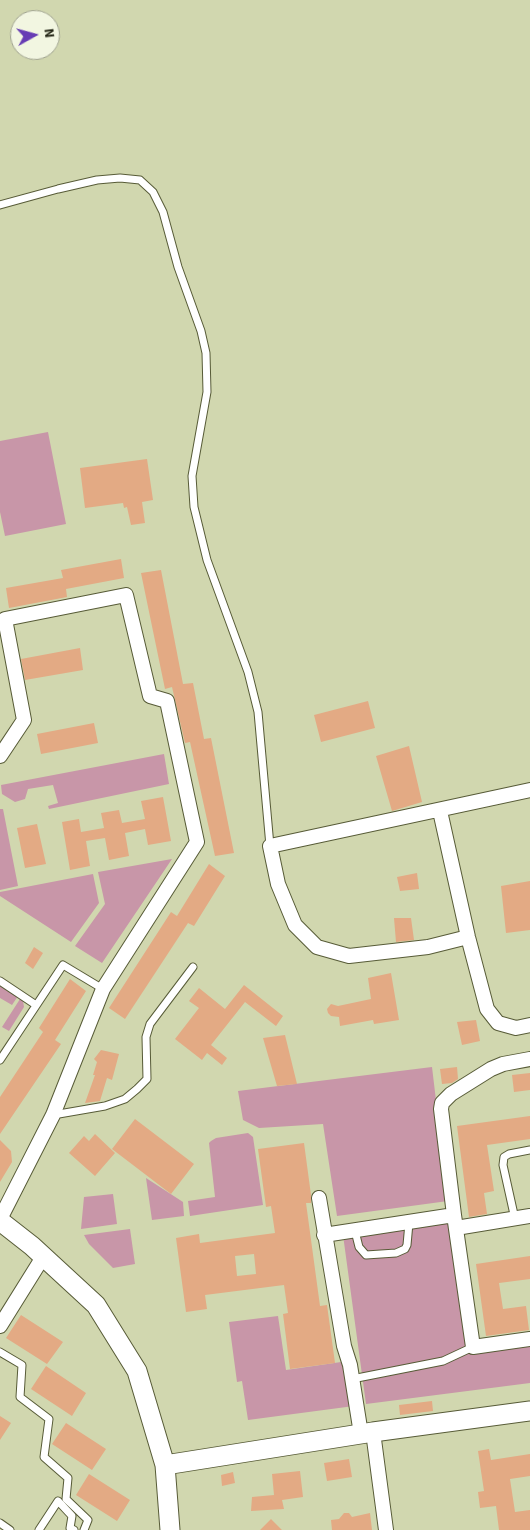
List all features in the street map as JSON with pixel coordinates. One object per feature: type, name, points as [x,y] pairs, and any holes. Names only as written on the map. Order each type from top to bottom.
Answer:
[{"type":"main road","points":[[0,1220],[96,1305],[137,1371],[165,1465],[170,1530]]},
{"type":"main road","points":[[165,1465],[367,1433],[530,1411]]},
{"type":"street","points":[[0,756],[24,720],[4,620],[126,596],[150,696],[167,701],[197,842],[103,989],[53,1115],[0,1220]]},
{"type":"street","points":[[468,937],[428,947],[349,956],[317,946],[295,925],[278,884],[270,846],[440,811],[530,790]]},
{"type":"street","points":[[440,811],[468,937],[487,1009],[498,1023],[516,1028],[530,1025]]},
{"type":"street","points":[[530,1059],[503,1064],[491,1069],[451,1094],[442,1103],[441,1109],[473,1347],[530,1339]]},
{"type":"street","points":[[319,1198],[344,1346],[367,1433],[386,1530]]},
{"type":"street","points":[[324,1235],[409,1222],[455,1222],[515,1219],[530,1216]]},
{"type":"street","points":[[0,1326],[43,1257]]},
{"type":"lane","points":[[0,205],[97,180],[120,178],[140,180],[154,192],[163,212],[178,267],[201,331],[206,352],[207,392],[192,476],[194,507],[207,560],[248,672],[258,712],[270,846]]},
{"type":"lane","points":[[0,1060],[63,965],[103,989]]},
{"type":"lane","points":[[53,1115],[106,1106],[125,1099],[147,1079],[146,1037],[150,1024],[193,967]]},
{"type":"lane","points":[[0,981],[36,1005]]},
{"type":"lane","points":[[515,1219],[503,1164],[504,1157],[509,1154],[530,1150]]},
{"type":"lane","points":[[355,1231],[359,1247],[366,1255],[396,1254],[405,1249],[407,1245],[409,1222]]},
{"type":"lane","points":[[352,1379],[443,1361],[473,1347]]},
{"type":"lane","points":[[0,1352],[22,1365],[20,1397],[49,1419],[44,1457],[68,1478],[66,1499],[88,1520],[84,1530]]},
{"type":"lane","points":[[38,1530],[58,1501],[72,1516],[70,1528],[74,1530]]},
{"type":"lane","points":[[0,1523],[10,1530]]},
{"type":"shaded area","points":[[48,432],[66,524],[5,536],[0,512],[0,441]]},
{"type":"shaded area","points":[[164,754],[169,784],[49,809],[48,806],[58,803],[53,785],[28,789],[25,799],[15,802],[2,794],[1,785]]},
{"type":"shaded area","points":[[0,809],[3,809],[18,886],[0,890]]},
{"type":"shaded area","points":[[172,859],[102,963],[75,946],[105,904],[98,872]]},
{"type":"shaded area","points":[[93,874],[99,903],[71,942],[0,896],[0,892]]},
{"type":"shaded area","points":[[0,985],[18,996],[12,1005],[0,998]]},
{"type":"shaded area","points":[[20,999],[23,1001],[24,1007],[9,1031],[2,1027]]},
{"type":"shaded area","points":[[432,1067],[448,1201],[337,1216],[323,1124],[259,1128],[243,1120],[238,1091]]},
{"type":"shaded area","points":[[248,1133],[253,1137],[263,1205],[190,1216],[188,1201],[215,1197],[209,1143],[216,1138]]},
{"type":"shaded area","points":[[146,1178],[183,1202],[184,1216],[152,1220]]},
{"type":"shaded area","points":[[113,1194],[117,1224],[81,1229],[84,1197]]},
{"type":"shaded area","points":[[453,1219],[470,1351],[530,1343],[530,1383],[366,1404],[343,1235]]},
{"type":"shaded area","points":[[130,1229],[135,1264],[113,1268],[89,1244],[84,1235]]},
{"type":"shaded area","points":[[278,1316],[286,1370],[348,1361],[354,1406],[248,1420],[242,1381],[237,1382],[229,1322]]},
{"type":"building","points":[[147,459],[153,500],[142,502],[145,523],[131,525],[127,507],[124,508],[123,503],[85,508],[80,468]]},
{"type":"building","points":[[121,559],[124,578],[66,589],[67,597],[9,608],[6,588],[63,578],[61,570]]},
{"type":"building","points":[[161,570],[183,684],[193,683],[204,739],[211,738],[234,853],[215,856],[190,742],[185,743],[172,687],[165,689],[141,573]]},
{"type":"building","points":[[80,648],[83,670],[25,680],[21,659]]},
{"type":"building","points":[[368,701],[375,728],[321,742],[314,715]]},
{"type":"building","points":[[94,723],[98,743],[41,754],[37,734]]},
{"type":"building","points":[[409,746],[422,802],[392,811],[376,756]]},
{"type":"building","points":[[163,797],[171,841],[148,845],[145,829],[125,833],[129,856],[109,860],[105,838],[86,841],[90,866],[70,870],[62,822],[79,819],[81,832],[104,828],[101,813],[119,810],[122,823],[145,819],[141,801]]},
{"type":"building","points":[[37,824],[46,864],[25,868],[17,828]]},
{"type":"building","points":[[209,864],[225,876],[194,926],[188,923],[125,1019],[109,1008],[171,912],[177,916]]},
{"type":"building","points":[[417,873],[419,889],[400,891],[397,877]]},
{"type":"building","points":[[530,881],[530,930],[506,933],[501,886]]},
{"type":"building","points":[[394,918],[411,918],[414,940],[396,942]]},
{"type":"building","points":[[34,947],[43,953],[33,969],[25,963]]},
{"type":"building","points":[[391,973],[399,1020],[374,1024],[373,1020],[340,1026],[339,1017],[331,1016],[328,1013],[327,1009],[331,1004],[338,1006],[371,999],[368,978]]},
{"type":"building","points":[[70,979],[86,991],[55,1040],[61,1044],[0,1134],[0,1097],[43,1032],[39,1028]]},
{"type":"building","points":[[244,985],[283,1016],[276,1026],[245,1002],[211,1045],[227,1058],[222,1065],[207,1053],[202,1060],[175,1039],[199,1008],[189,1001],[199,988],[225,1009]]},
{"type":"building","points":[[476,1020],[480,1041],[462,1045],[457,1022]]},
{"type":"building","points":[[285,1035],[297,1084],[277,1086],[263,1038]]},
{"type":"building","points":[[101,1050],[119,1054],[112,1080],[107,1078],[100,1101],[85,1103],[95,1075],[93,1075],[97,1062],[94,1059]]},
{"type":"building","points":[[457,1067],[458,1079],[452,1083],[442,1084],[440,1069]]},
{"type":"building","points":[[530,1073],[530,1090],[514,1092],[512,1075]]},
{"type":"building","points":[[530,1116],[530,1139],[487,1145],[494,1191],[484,1193],[487,1214],[469,1217],[457,1126]]},
{"type":"building","points":[[135,1119],[194,1164],[171,1194],[112,1149]]},
{"type":"building","points":[[95,1134],[115,1153],[95,1176],[69,1153],[84,1136],[89,1141]]},
{"type":"building","points":[[0,1140],[11,1151],[12,1162],[0,1182]]},
{"type":"building","points":[[304,1143],[311,1195],[311,1203],[306,1203],[320,1306],[327,1305],[335,1363],[290,1369],[283,1314],[288,1313],[284,1285],[205,1295],[207,1309],[186,1312],[176,1238],[199,1234],[200,1243],[275,1233],[271,1206],[266,1207],[258,1149]],"holes":[[[254,1254],[256,1274],[237,1276],[235,1256]]]},
{"type":"building","points":[[530,1256],[530,1279],[499,1283],[503,1309],[526,1306],[529,1330],[486,1336],[476,1264]]},
{"type":"building","points":[[21,1315],[63,1342],[47,1364],[6,1338]]},
{"type":"building","points":[[46,1366],[86,1393],[72,1416],[31,1389]]},
{"type":"building","points":[[432,1401],[433,1411],[400,1415],[399,1405]]},
{"type":"building","points":[[0,1416],[11,1423],[0,1440]]},
{"type":"building","points":[[66,1423],[106,1449],[92,1470],[52,1444]]},
{"type":"building","points":[[489,1449],[491,1460],[530,1454],[530,1476],[510,1479],[515,1512],[530,1510],[530,1530],[499,1530],[496,1506],[480,1508],[478,1492],[484,1491],[478,1451]]},
{"type":"building","points":[[349,1459],[352,1477],[327,1481],[324,1463]]},
{"type":"building","points":[[300,1471],[303,1497],[282,1500],[284,1509],[251,1511],[252,1497],[274,1495],[272,1474]]},
{"type":"building","points":[[233,1472],[235,1483],[222,1486],[221,1475]]},
{"type":"building","points":[[89,1474],[130,1500],[117,1521],[76,1495]]},
{"type":"building","points":[[344,1513],[349,1513],[352,1517],[370,1513],[372,1530],[332,1530],[331,1520],[339,1519]]},
{"type":"building","points":[[271,1519],[282,1530],[260,1530]]}]
